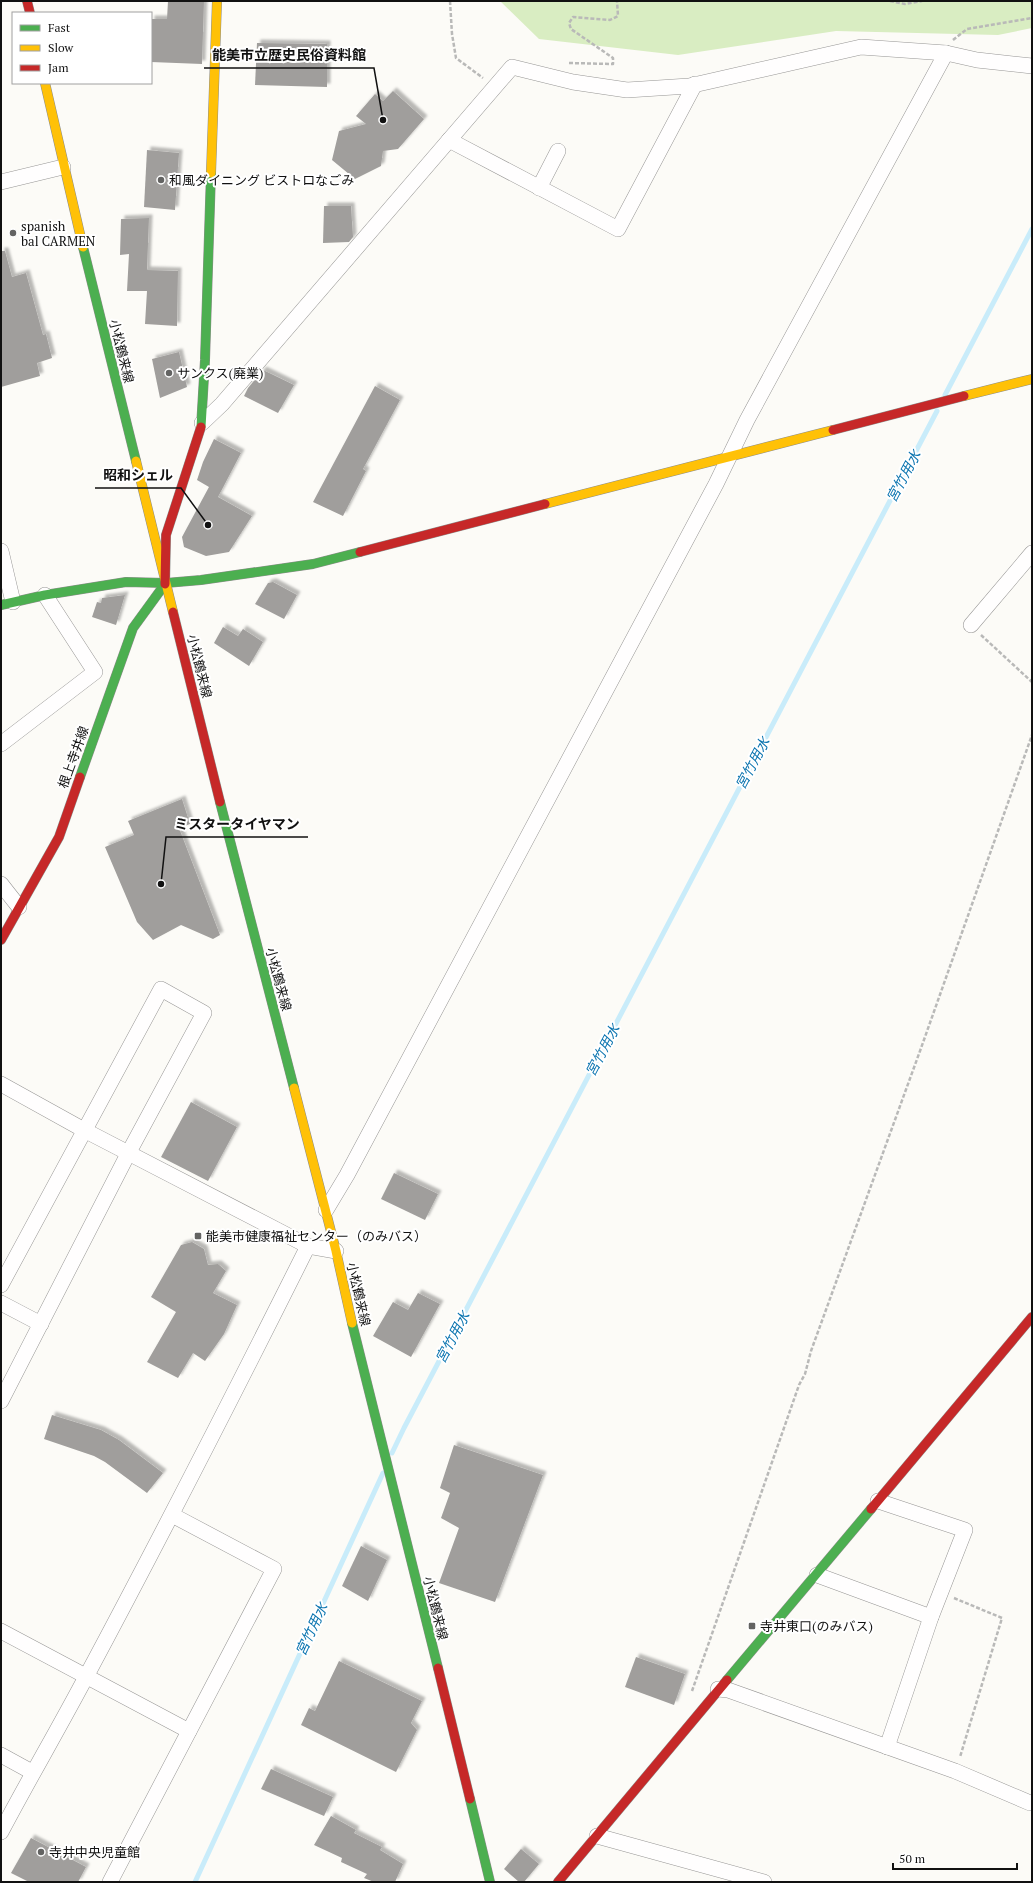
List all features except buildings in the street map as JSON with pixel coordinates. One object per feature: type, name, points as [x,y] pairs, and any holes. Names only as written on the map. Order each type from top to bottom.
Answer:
[{"type":"main road","points":[[27,1],[30,12]]},
{"type":"main road","points":[[166,582],[166,535],[202,423],[206,352],[216,1]]},
{"type":"main road","name":"小松鶴来線","points":[[45,84],[63,167],[222,811],[326,1210],[361,1361],[382,1439],[490,1882]]},
{"type":"main road","points":[[7,603],[45,595],[126,582],[200,580],[313,564],[1032,379]]},
{"type":"main road","name":"根上寺井線","points":[[1,940],[59,837],[133,628],[166,582]]},
{"type":"main road","points":[[558,1882],[718,1689],[816,1575],[1032,1317]]},
{"type":"street","points":[[202,423],[233,392],[512,67],[572,82],[627,90],[695,84],[861,47],[946,53],[978,60],[1032,66]]},
{"type":"street","points":[[326,1210],[351,1168],[751,413],[946,53]]},
{"type":"street","points":[[449,140],[618,229],[695,84]]},
{"type":"street","points":[[539,188],[558,151]]},
{"type":"street","points":[[1,182],[63,167]]},
{"type":"street","points":[[1,552],[7,603]]},
{"type":"street","points":[[971,625],[1032,553]]},
{"type":"street","points":[[1,744],[95,672],[45,595]]},
{"type":"street","points":[[1,884],[19,907]]},
{"type":"street","points":[[1,1285],[161,989],[204,1013],[129,1152],[1,1401]]},
{"type":"street","points":[[1,1084],[84,1130],[308,1246],[336,1251]]},
{"type":"street","points":[[1,1832],[32,1772],[86,1677],[172,1515],[308,1246]]},
{"type":"street","points":[[1,1303],[41,1324]]},
{"type":"street","points":[[878,1501],[965,1530],[931,1617],[887,1747]]},
{"type":"street","points":[[110,1882],[274,1569],[172,1515]]},
{"type":"street","points":[[816,1575],[931,1617]]},
{"type":"street","points":[[1,1631],[189,1731]]},
{"type":"street","points":[[718,1689],[728,1690],[955,1771],[1030,1803]]},
{"type":"street","points":[[1,1755],[32,1772]]},
{"type":"street","points":[[597,1836],[764,1882]]},
{"type":"path","points":[[450,1],[452,34],[456,58],[495,87]]},
{"type":"path","points":[[561,63],[613,64],[613,58],[571,29],[569,24],[573,16],[610,20],[618,16],[617,1]]},
{"type":"path","points":[[890,1],[906,4],[922,1]]},
{"type":"path","points":[[946,53],[954,38],[967,29],[1032,18]]},
{"type":"path","points":[[971,625],[1032,682]]},
{"type":"path","points":[[690,1698],[799,1385],[805,1374],[811,1350],[910,1080],[1032,735]]},
{"type":"path","points":[[940,1593],[1002,1618],[955,1771]]},
{"type":"green space","points":[[500,1],[1032,1],[1032,28],[998,35],[836,31],[678,55],[539,39]]},
{"type":"waterway","name":"宮竹用水","points":[[945,395],[1032,229]]},
{"type":"waterway","name":"宮竹用水","points":[[392,1453],[937,411]]},
{"type":"waterway","name":"宮竹用水","points":[[195,1882],[383,1473]]},
{"type":"traffic: fast","points":[[201,427],[205,360],[211,173]]},
{"type":"traffic: fast","points":[[83,247],[136,461]]},
{"type":"traffic: fast","points":[[1,605],[45,595],[126,582],[166,583],[201,580],[313,564],[360,552]]},
{"type":"traffic: fast","points":[[80,777],[133,628],[165,584]]},
{"type":"traffic: fast","points":[[220,802],[294,1088]]},
{"type":"traffic: fast","points":[[352,1323],[438,1668]]},
{"type":"traffic: fast","points":[[727,1680],[871,1509]]},
{"type":"traffic: fast","points":[[470,1799],[490,1882]]},
{"type":"traffic: slow","points":[[211,173],[217,1]]},
{"type":"traffic: slow","points":[[45,84],[83,247]]},
{"type":"traffic: slow","points":[[964,396],[1032,379]]},
{"type":"traffic: slow","points":[[545,504],[833,430]]},
{"type":"traffic: slow","points":[[136,461],[173,612]]},
{"type":"traffic: slow","points":[[294,1088],[336,1251],[352,1323]]},
{"type":"traffic: jam","points":[[27,1],[30,12]]},
{"type":"traffic: jam","points":[[833,430],[964,396]]},
{"type":"traffic: jam","points":[[165,584],[166,535],[201,427]]},
{"type":"traffic: jam","points":[[360,552],[545,504]]},
{"type":"traffic: jam","points":[[173,612],[220,802]]},
{"type":"traffic: jam","points":[[1,940],[59,837],[80,777]]},
{"type":"traffic: jam","points":[[871,1509],[1032,1317]]},
{"type":"traffic: jam","points":[[438,1668],[470,1799]]},
{"type":"traffic: jam","points":[[558,1882],[727,1680]]},
{"type":"place","name":"能美市立歴史民俗資料館","points":[[383,120]]},
{"type":"place","name":"和風ダイニング ビストロなごみ","points":[[161,180]]},
{"type":"place","name":"spanish bal CARMEN","points":[[13,233]]},
{"type":"place","name":"サンクス(廃業)","points":[[169,373]]},
{"type":"place","name":"昭和シェル","points":[[208,525]]},
{"type":"place","name":"ミスタータイヤマン","points":[[161,884]]},
{"type":"place","name":"能美市健康福祉センター（のみバス）","points":[[198,1236]]},
{"type":"place","name":"寺井東口(のみバス)","points":[[752,1626]]},
{"type":"place","name":"寺井中央児童館","points":[[41,1852]]}]
